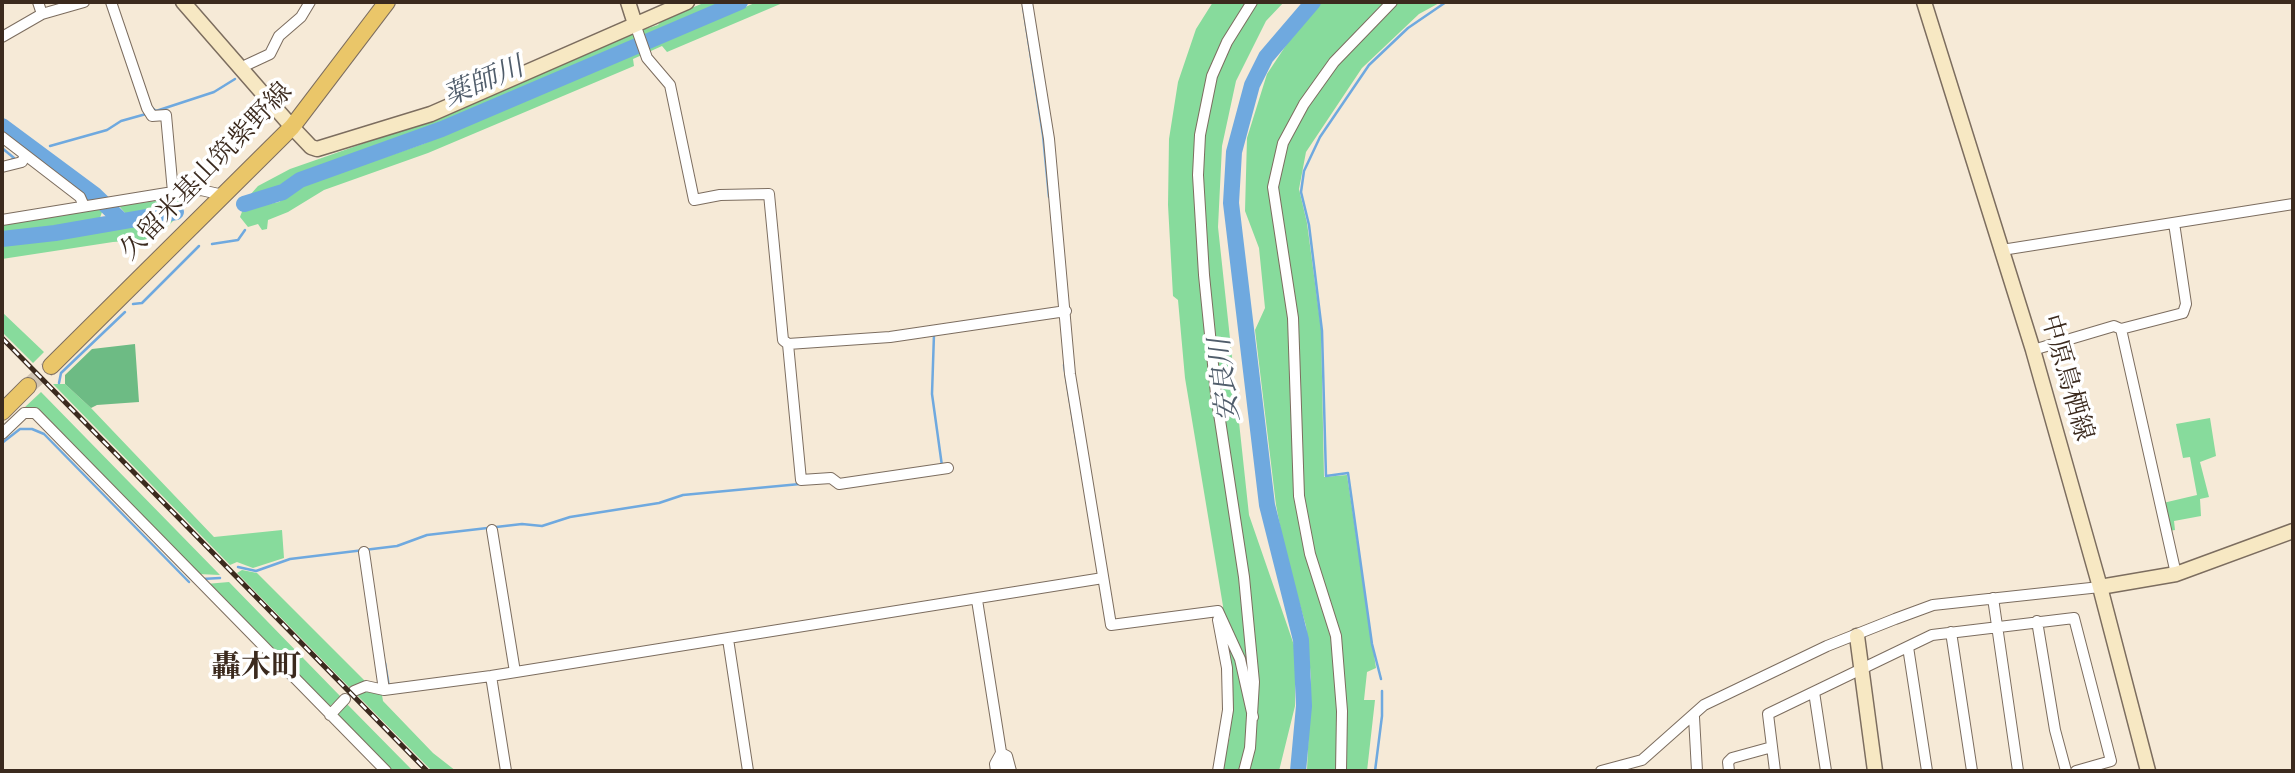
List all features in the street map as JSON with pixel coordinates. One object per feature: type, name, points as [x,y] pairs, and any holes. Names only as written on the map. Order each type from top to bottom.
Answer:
[{"type":"main road","name":"久留米基山筑紫野線","points":[[51,366],[292,127],[387,2]]},
{"type":"main road","points":[[2,412],[28,386]]},
{"type":"street","points":[[38,2],[42,14]]},
{"type":"street","points":[[2,37],[42,14],[84,2]]},
{"type":"street","points":[[111,2],[148,108],[152,116],[166,115],[173,192]]},
{"type":"street","points":[[183,2],[292,127],[311,147],[317,149],[354,140],[431,114],[687,2]]},
{"type":"street","points":[[240,68],[270,54],[279,36],[301,17],[310,2]]},
{"type":"street","points":[[628,2],[646,58],[670,85],[694,200],[720,195],[769,194],[783,340],[788,344],[890,337],[1062,311]]},
{"type":"street","points":[[1027,2],[1049,139],[1062,311],[1070,374],[1111,625],[1219,611],[1240,659],[1253,717]]},
{"type":"street","points":[[1244,771],[1253,717],[1254,682],[1216,394],[1204,275],[1198,175],[1200,135],[1213,76],[1227,42],[1252,2]]},
{"type":"street","points":[[1341,771],[1342,711],[1336,636],[1310,554],[1299,496],[1293,318],[1273,187],[1283,143],[1304,104],[1334,62],[1392,2]]},
{"type":"street","name":"中原鳥栖線","points":[[1924,2],[2033,350],[2101,587],[2148,771]]},
{"type":"street","points":[[2,137],[88,205]]},
{"type":"street","points":[[2,167],[22,162],[25,155]]},
{"type":"street","points":[[2,220],[173,192],[201,190],[223,195]]},
{"type":"street","points":[[2002,250],[2293,204]]},
{"type":"street","points":[[2033,350],[2114,326],[2121,329],[2183,313],[2186,304],[2174,223]]},
{"type":"street","points":[[2121,329],[2176,574]]},
{"type":"street","points":[[788,344],[801,480],[879,480],[948,468]]},
{"type":"street","points":[[2,434],[24,413],[35,413],[386,771]]},
{"type":"street","points":[[492,530],[515,672]]},
{"type":"street","points":[[1601,771],[1642,760],[1694,717],[1704,705],[1758,678],[1933,605],[2101,587],[2176,574],[2293,531]]},
{"type":"street","points":[[364,552],[384,690]]},
{"type":"street","points":[[354,691],[366,686],[384,690],[491,676],[1103,578]]},
{"type":"street","points":[[1993,598],[2018,771]]},
{"type":"street","points":[[977,600],[1004,771]]},
{"type":"street","points":[[1214,610],[1227,668],[1227,732],[1218,771]]},
{"type":"street","points":[[1775,771],[1768,714],[1932,635],[2074,618],[2111,761],[2076,771]]},
{"type":"street","points":[[2037,621],[2055,730],[2066,771]]},
{"type":"street","points":[[1951,632],[1972,771]]},
{"type":"street","points":[[1857,636],[1875,771]]},
{"type":"street","points":[[728,639],[748,771]]},
{"type":"street","points":[[1908,647],[1927,771]]},
{"type":"street","points":[[491,676],[506,771]]},
{"type":"street","points":[[1814,692],[1826,771]]},
{"type":"street","points":[[330,715],[345,699]]},
{"type":"street","points":[[1694,717],[1697,771]]},
{"type":"street","points":[[1729,771],[1728,762],[1732,758],[1772,747]]},
{"type":"street","points":[[996,771],[995,764],[1001,753]]},
{"type":"street","points":[[1001,753],[1007,755],[1011,771]]},
{"type":"green space","points":[[706,2],[726,2],[424,130],[302,172],[266,193],[250,195],[258,186],[290,169],[428,121],[629,34],[658,25],[662,20]]},
{"type":"green space","points":[[757,2],[785,2],[667,52],[662,46],[633,59],[634,66],[428,153],[324,190],[288,212],[268,220],[267,229],[262,230],[258,224],[248,227],[240,217],[243,209],[279,202],[305,185],[423,144]]},
{"type":"green space","points":[[1213,2],[1284,2],[1266,21],[1236,81],[1222,146],[1218,227],[1249,515],[1295,648],[1295,706],[1279,771],[1221,771],[1230,736],[1230,661],[1221,637],[1223,606],[1185,378],[1178,300],[1173,296],[1168,205],[1169,139],[1178,82],[1196,29]]},
{"type":"green space","points":[[1320,2],[1441,2],[1419,14],[1362,68],[1306,152],[1299,189],[1307,223],[1321,328],[1324,477],[1347,475],[1376,668],[1367,672],[1364,700],[1375,700],[1367,771],[1307,770],[1311,678],[1306,626],[1286,557],[1276,505],[1255,330],[1265,308],[1259,248],[1245,211],[1247,138],[1267,74],[1310,9]]},
{"type":"green space","points":[[184,197],[178,208],[126,214],[119,206]]},
{"type":"green space","points":[[103,209],[100,218],[48,231],[2,233],[2,224]]},
{"type":"green space","points":[[175,219],[155,239],[113,242],[2,259],[2,245],[37,242]]},
{"type":"green space","points":[[2,312],[44,352],[33,363],[2,332]]},
{"type":"green space","points":[[135,344],[139,402],[97,405],[91,408],[65,384],[65,375],[92,349]]},
{"type":"green space","points":[[53,384],[65,384],[91,408],[214,537],[282,530],[284,558],[253,568],[237,562],[230,565]]},
{"type":"green space","points":[[41,392],[220,575],[198,574],[24,408]]},
{"type":"green space","points":[[2210,418],[2216,456],[2200,462],[2209,497],[2200,499],[2201,516],[2174,521],[2175,530],[2169,531],[2163,503],[2197,495],[2190,457],[2183,458],[2176,424]]},
{"type":"green space","points":[[242,570],[257,573],[366,682],[349,687],[237,573]]},
{"type":"green space","points":[[229,582],[341,697],[330,706],[206,584]]},
{"type":"green space","points":[[365,689],[382,695],[383,701],[433,753],[456,771],[432,771],[356,694]]},
{"type":"green space","points":[[346,703],[413,771],[393,771],[337,714]]},
{"type":"waterway","name":"薬師川","points":[[244,204],[283,192],[300,180],[442,129],[740,2]]},
{"type":"waterway","name":"安良川","points":[[1298,771],[1304,706],[1301,640],[1267,505],[1231,203],[1234,152],[1252,85],[1266,57],[1313,2]]},
{"type":"waterway","points":[[1381,679],[1372,644],[1348,473],[1326,476],[1322,331],[1309,225],[1301,192],[1304,171],[1320,137],[1369,65],[1408,28],[1446,2]]},
{"type":"waterway","points":[[1023,6],[1043,135],[1049,197]]},
{"type":"waterway","points":[[151,107],[156,111],[214,92],[235,79]]},
{"type":"waterway","points":[[50,146],[107,130],[121,121],[146,114]]},
{"type":"waterway","points":[[2,126],[95,195],[121,220]]},
{"type":"waterway","points":[[2,148],[14,158],[11,160]]},
{"type":"waterway","name":"薬師川","points":[[2,239],[55,233],[176,212]]},
{"type":"waterway","points":[[212,244],[238,240],[245,230]]},
{"type":"waterway","points":[[133,304],[142,303],[199,246]]},
{"type":"waterway","points":[[59,383],[61,373],[125,312]]},
{"type":"waterway","points":[[934,334],[932,394],[942,466]]},
{"type":"waterway","points":[[1064,365],[1077,445]]},
{"type":"waterway","points":[[2,443],[20,429],[32,429],[44,434],[189,582]]},
{"type":"waterway","points":[[238,567],[256,571],[290,559],[397,546],[427,535],[522,524],[542,526],[570,517],[659,503],[683,495],[800,484]]},
{"type":"waterway","points":[[202,579],[220,578]]},
{"type":"waterway","points":[[385,663],[389,687]]},
{"type":"waterway","points":[[1375,771],[1382,716],[1382,691]]},
{"type":"tunnel","points":[[28,386],[51,366]]},
{"type":"railway","points":[[2,338],[427,771]]},
{"type":"district","name":"轟木町","points":[[256,669]]}]
